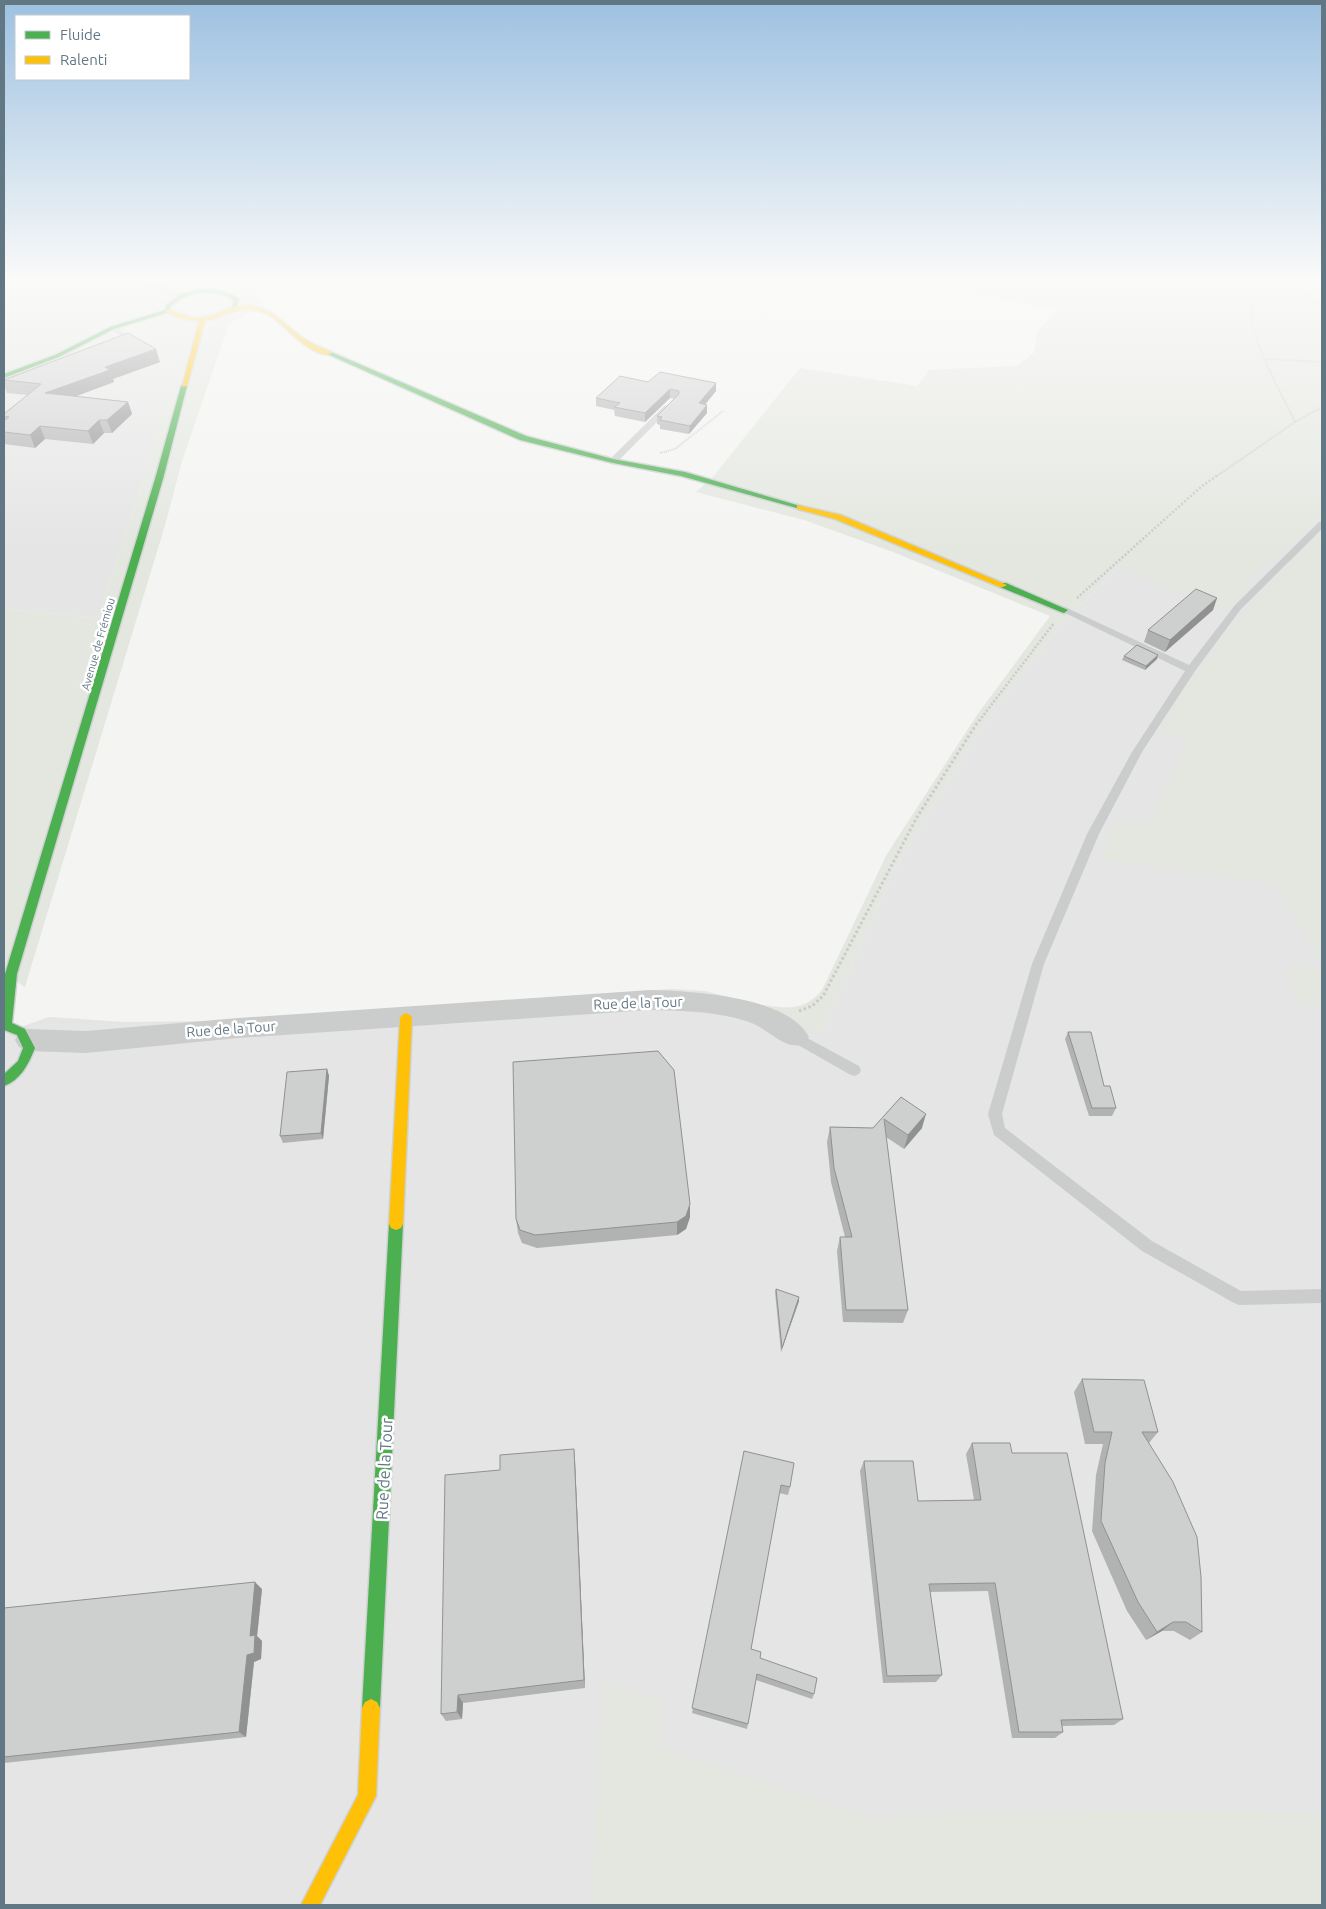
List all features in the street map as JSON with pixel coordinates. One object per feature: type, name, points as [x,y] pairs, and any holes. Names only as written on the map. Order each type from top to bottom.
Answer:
[{"type":"street","points":[[4,376],[20,370]]},
{"type":"street","name":"Avenue de Frémiou","points":[[4,990],[11,974],[156,488],[189,370]]},
{"type":"street","points":[[368,370],[523,438],[613,461],[682,474],[838,517],[1064,610]]},
{"type":"street","name":"Avenue de Frémiou","points":[[5,1025],[11,974]]},
{"type":"street","name":"Rue de la Tour","points":[[18,1062],[86,1042],[238,1028],[650,1000],[706,1002],[770,1020],[796,1024]]},
{"type":"street","name":"Rue de la Tour","points":[[310,1905],[367,1796],[406,1018]]},
{"type":"street","points":[[5,1025],[23,1033],[18,1062]]},
{"type":"lane","points":[[613,461],[674,402]]},
{"type":"lane","points":[[1322,524],[1238,607],[1190,670],[1137,752],[1093,834],[1038,964],[995,1114],[999,1131],[1147,1246],[1239,1298],[1322,1296]]},
{"type":"lane","points":[[1064,610],[1190,670]]},
{"type":"lane","name":"Rue de la Tour","points":[[796,1024],[854,1070]]},
{"type":"path","points":[[1271,370],[1295,422]]},
{"type":"path","points":[[796,1024],[823,996],[917,817],[989,705],[1064,610],[1202,486],[1295,422],[1322,407]]},
{"type":"path","points":[[659,453],[675,449],[723,411]]},
{"type":"shaded area","points":[[4,370],[30,370],[4,380]]},
{"type":"shaded area","points":[[27,370],[173,370],[142,485],[98,618],[4,609],[4,380]]},
{"type":"shaded area","points":[[173,370],[213,370],[182,461],[166,522],[25,987],[4,973],[4,609],[98,618],[142,485]]},
{"type":"shaded area","points":[[798,370],[814,370],[917,386],[929,370],[1322,370],[1322,515],[1258,572],[1224,612],[1118,567],[1052,635],[1013,684],[975,738],[895,869],[822,1032],[803,1029],[762,1005],[795,1007],[809,1002],[822,990],[887,854],[977,715],[1050,616],[893,552],[804,520],[696,492],[713,477]]},
{"type":"shaded area","points":[[1322,414],[1322,1905],[4,1905],[4,1033],[49,1017],[125,1022],[214,1021],[671,989],[705,991],[762,1005],[822,1032],[895,869],[975,738],[1013,684],[1052,635],[1131,554]]},
{"type":"shaded area","points":[[1322,533],[1322,965],[1277,885],[1100,858],[1116,821],[1146,824],[1189,738],[1158,731],[1176,704],[1213,652],[1253,602]]},
{"type":"shaded area","points":[[1322,966],[1322,1005],[1300,1005],[1285,970]]},
{"type":"shaded area","points":[[604,1683],[661,1700],[661,1747],[879,1820],[961,1810],[1322,1813],[1322,1905],[591,1905]]},
{"type":"building","points":[[30,370],[110,370],[45,393],[128,402],[107,420],[99,420],[88,431],[40,426],[30,435],[4,432],[4,421],[9,417],[4,416],[4,414],[41,384],[4,380]]},
{"type":"building","points":[[660,372],[716,383],[699,403],[707,405],[690,426],[660,420],[662,417],[657,416],[679,394],[679,391],[670,389],[645,413],[614,407],[620,403],[596,398],[620,376],[648,382]]},
{"type":"building","points":[[1196,589],[1217,598],[1170,640],[1148,630]]},
{"type":"building","points":[[1137,645],[1158,655],[1146,666],[1124,656]]},
{"type":"building","points":[[1068,1032],[1091,1032],[1104,1086],[1110,1086],[1116,1108],[1092,1108]]},
{"type":"building","points":[[658,1051],[674,1070],[690,1204],[686,1216],[677,1222],[535,1235],[520,1230],[516,1219],[513,1062]]},
{"type":"building","points":[[327,1069],[321,1133],[280,1136],[287,1072]]},
{"type":"building","points":[[901,1097],[926,1114],[908,1135],[884,1119],[908,1310],[846,1310],[840,1237],[852,1237],[834,1168],[830,1127],[873,1128]]},
{"type":"building","points":[[776,1289],[799,1297],[782,1348]]},
{"type":"building","points":[[1082,1379],[1144,1380],[1158,1432],[1142,1432],[1173,1482],[1197,1537],[1201,1577],[1202,1632],[1186,1622],[1173,1622],[1157,1632],[1138,1602],[1101,1521],[1105,1463],[1112,1432],[1094,1432]]},
{"type":"building","points":[[972,1443],[1010,1443],[1012,1453],[1067,1453],[1123,1719],[1061,1720],[1063,1732],[1019,1732],[995,1583],[929,1584],[942,1675],[887,1676],[864,1461],[913,1461],[918,1501],[981,1500]]},
{"type":"building","points":[[574,1449],[584,1680],[458,1695],[457,1712],[441,1714],[445,1475],[500,1470],[500,1455]]},
{"type":"building","points":[[744,1451],[794,1463],[790,1487],[781,1485],[751,1649],[761,1652],[760,1658],[817,1678],[814,1694],[757,1674],[748,1724],[692,1708]]},
{"type":"building","points":[[255,1582],[250,1636],[255,1635],[254,1653],[247,1655],[239,1732],[4,1757],[4,1608]]},
{"type":"traffic: fast","points":[[4,376],[20,370]]},
{"type":"traffic: fast","points":[[368,370],[523,438],[613,461],[682,474],[800,507]]},
{"type":"traffic: fast","points":[[6,1025],[11,974],[159,479],[184,386]]},
{"type":"traffic: fast","points":[[1003,585],[1064,610]]},
{"type":"traffic: fast","points":[[4,1025],[21,1032],[29,1048],[23,1064],[4,1081]]},
{"type":"traffic: fast","points":[[371,1708],[396,1224]]},
{"type":"traffic: slow","points":[[184,386],[188,370]]},
{"type":"traffic: slow","points":[[800,507],[838,517],[1003,585]]},
{"type":"traffic: slow","points":[[396,1224],[406,1018]]},
{"type":"traffic: slow","points":[[310,1905],[367,1796],[371,1708]]}]
